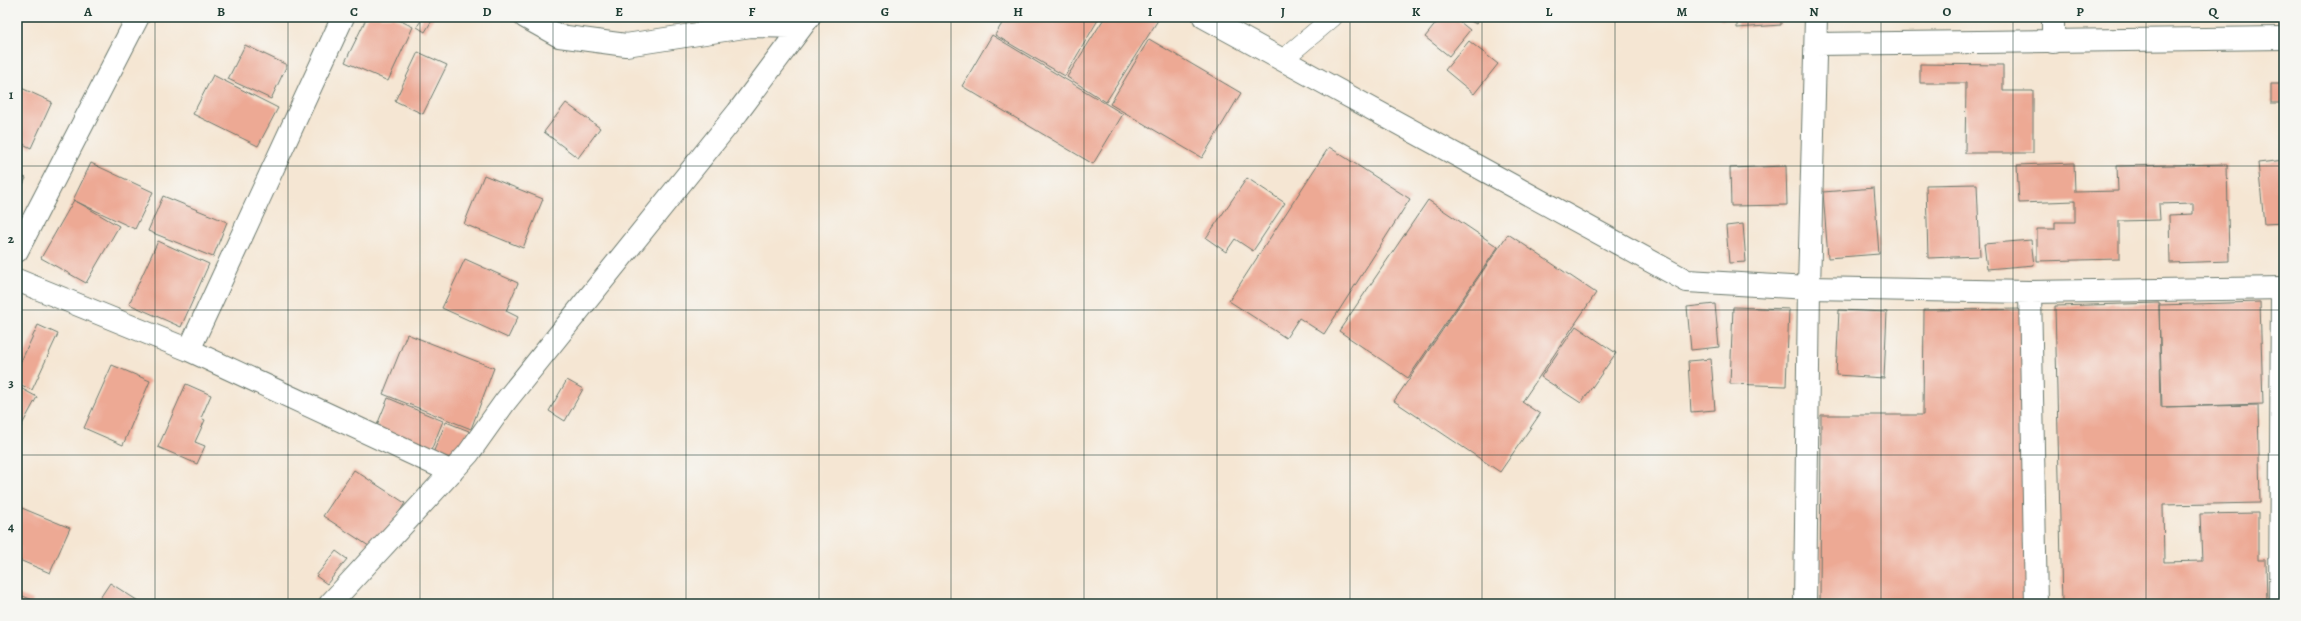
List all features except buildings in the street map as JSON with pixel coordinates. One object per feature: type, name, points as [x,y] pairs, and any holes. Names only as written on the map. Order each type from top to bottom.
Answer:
[{"type":"street","points":[[17,251],[138,17]]},
{"type":"street","points":[[189,350],[343,17]]},
{"type":"street","points":[[525,17],[559,36],[626,45],[751,26],[805,22]]},
{"type":"street","points":[[1204,17],[1687,281],[1808,288],[2030,292],[2283,288],[2280,604]]},
{"type":"street","points":[[1804,604],[1808,288],[1816,17]]},
{"type":"street","points":[[2053,17],[2053,42]]},
{"type":"street","points":[[330,604],[452,472],[611,268],[738,112],[805,22]]},
{"type":"street","points":[[1816,44],[2284,38]]},
{"type":"street","points":[[17,280],[189,350],[452,472]]},
{"type":"street","points":[[2030,292],[2036,604]]},
{"type":"lane","points":[[1282,60],[1334,17]]}]
